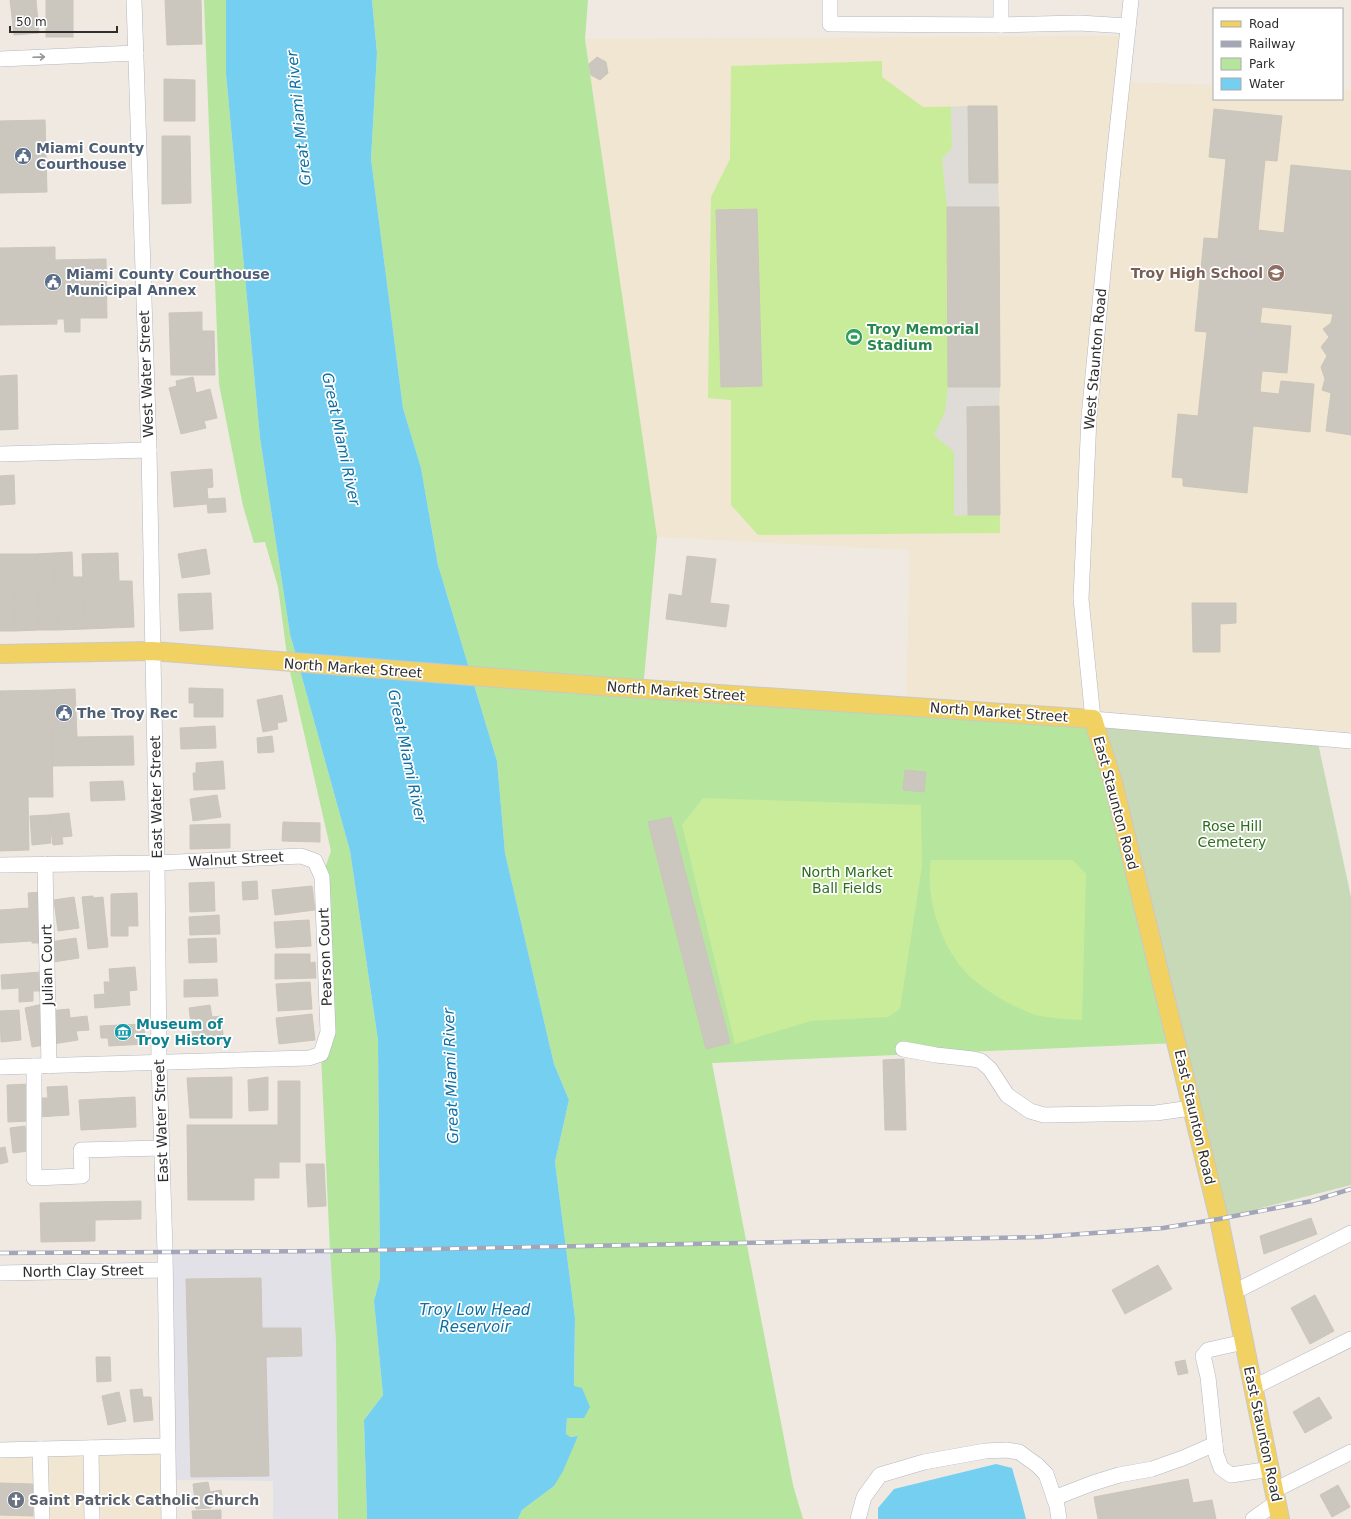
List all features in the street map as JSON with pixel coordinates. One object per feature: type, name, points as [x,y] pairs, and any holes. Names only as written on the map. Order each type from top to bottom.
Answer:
[{"type":"main road","name":"North Market Street","points":[[0,654],[152,651],[614,687],[1093,719]]},
{"type":"main road","name":"East Staunton Road","points":[[1093,719],[1113,782],[1219,1219],[1277,1504]]},
{"type":"street","name":"West Water Street","points":[[134,0],[149,450],[152,651]]},
{"type":"street","points":[[830,0],[830,24],[1001,26],[1080,22],[1128,26]]},
{"type":"street","points":[[1001,0],[1001,26]]},
{"type":"street","name":"West Staunton Road","points":[[1093,719],[1081,599],[1089,417],[1131,0]]},
{"type":"street","points":[[0,59],[136,53]]},
{"type":"street","points":[[0,454],[149,450]]},
{"type":"street","name":"East Water Street","points":[[152,651],[157,863],[159,1062],[165,1270],[168,1519]]},
{"type":"street","name":"North Market Street","points":[[1093,719],[1351,741]]},
{"type":"street","name":"Walnut Street","points":[[0,865],[157,863],[301,856],[315,861]]},
{"type":"street","name":"Pearson Court","points":[[159,1062],[309,1058],[321,1054],[328,1032],[322,877],[315,861]]},
{"type":"street","name":"Julian Court","points":[[45,864],[42,1066],[34,1178],[82,1176],[81,1150],[162,1148]]},
{"type":"street","points":[[903,1049],[936,1055],[973,1058],[981,1061],[990,1069],[1007,1095],[1030,1111],[1044,1115],[1156,1113],[1191,1108]]},
{"type":"street","points":[[0,1067],[159,1062]]},
{"type":"street","points":[[1234,1292],[1351,1234]]},
{"type":"street","name":"North Clay Street","points":[[0,1273],[165,1270]]},
{"type":"street","points":[[1254,1387],[1351,1339]]},
{"type":"street","points":[[1244,1342],[1208,1350],[1203,1356],[1208,1377],[1216,1454],[1221,1468],[1231,1475],[1271,1469]]},
{"type":"street","points":[[1054,1498],[1093,1483],[1119,1475],[1152,1468],[1183,1458],[1215,1444]]},
{"type":"street","points":[[0,1450],[167,1446]]},
{"type":"street","points":[[91,1448],[92,1519]]},
{"type":"street","points":[[40,1449],[42,1519]]},
{"type":"street","points":[[858,1519],[864,1497],[880,1476],[924,1462],[985,1451],[1006,1450],[1019,1452],[1037,1465],[1046,1474],[1059,1519]]},
{"type":"street","points":[[1253,1519],[1351,1452]]},
{"type":"shaded area","points":[[1127,36],[1122,82],[1213,85],[1213,100],[1343,100],[1343,90],[1351,90],[1351,741],[906,706],[910,550],[657,537],[585,39]]},
{"type":"shaded area","points":[[968,106],[969,183],[998,183],[999,207],[947,207],[942,159],[952,148],[951,107]]},
{"type":"shaded area","points":[[948,387],[1000,387],[999,406],[967,407],[968,515],[954,516],[954,452],[934,435],[945,412]]},
{"type":"shaded area","points":[[165,1251],[330,1251],[336,1342],[338,1519],[273,1519],[273,1481],[168,1480]]},
{"type":"shaded area","points":[[167,1446],[169,1519],[0,1519],[0,1450]]},
{"type":"green space","points":[[204,0],[226,0],[226,74],[260,438],[290,634],[350,851],[378,1040],[380,1278],[374,1301],[383,1395],[364,1420],[367,1519],[338,1519],[336,1342],[330,1251],[321,1054],[322,877],[331,851],[288,663],[278,587],[265,542],[254,543],[243,506],[219,384]]},
{"type":"green space","name":"North Market Ball Fields","points":[[372,0],[588,0],[585,39],[657,537],[643,689],[1093,719],[1177,1043],[712,1063],[793,1485],[803,1519],[518,1519],[522,1510],[554,1486],[578,1436],[569,1437],[566,1434],[567,1418],[574,1387],[575,1318],[555,1162],[569,1100],[554,1064],[505,853],[497,761],[438,565],[421,468],[403,408],[371,159],[377,53]]},
{"type":"green space","name":"Troy Memorial Stadium","points":[[882,61],[882,77],[923,107],[997,106],[1000,533],[758,535],[731,505],[731,400],[708,398],[711,197],[730,159],[731,66]]},
{"type":"green space","name":"Rose Hill Cemetery","points":[[1093,719],[1317,738],[1351,897],[1351,1185],[1219,1219]]},
{"type":"green space","name":"North Market Ball Fields","points":[[703,798],[921,805],[922,866],[900,1009],[888,1017],[811,1021],[735,1044],[682,825]]},
{"type":"green space","points":[[931,860],[1073,860],[1086,874],[1082,1020],[1035,1015],[1022,1010],[986,989],[962,968],[945,940],[933,908],[930,891]]},
{"type":"water","name":"Troy Low Head Reservoir","points":[[226,0],[372,0],[377,53],[371,159],[403,408],[421,468],[438,565],[497,761],[505,853],[554,1064],[569,1100],[555,1162],[575,1318],[574,1386],[582,1388],[590,1407],[584,1418],[567,1418],[566,1434],[570,1437],[578,1436],[563,1471],[554,1486],[522,1510],[518,1519],[367,1519],[364,1420],[383,1395],[374,1301],[380,1278],[378,1040],[350,851],[290,634],[260,438],[226,74]]},
{"type":"water","points":[[996,1464],[1012,1468],[1026,1519],[878,1519],[878,1508],[894,1489]]},
{"type":"building","points":[[10,0],[36,0],[39,33],[14,35]]},
{"type":"building","points":[[46,0],[73,0],[73,37],[46,37]]},
{"type":"building","points":[[165,0],[201,0],[202,44],[167,45]]},
{"type":"building","points":[[597,57],[606,62],[608,73],[600,80],[591,75],[589,64]]},
{"type":"building","points":[[164,79],[195,80],[195,121],[164,121]]},
{"type":"building","points":[[968,106],[997,106],[998,183],[969,183]]},
{"type":"building","name":"Troy High School","points":[[1214,109],[1282,116],[1277,161],[1265,160],[1258,230],[1284,233],[1291,165],[1351,171],[1351,435],[1326,431],[1331,393],[1322,390],[1325,379],[1321,367],[1327,356],[1321,347],[1329,337],[1323,329],[1331,323],[1333,314],[1262,307],[1260,323],[1291,326],[1287,373],[1262,371],[1260,392],[1279,394],[1281,381],[1314,384],[1310,432],[1253,426],[1247,493],[1183,486],[1183,478],[1172,477],[1178,414],[1198,416],[1207,332],[1195,331],[1204,238],[1218,239],[1226,159],[1209,157]]},
{"type":"building","name":"Miami County Courthouse","points":[[45,120],[47,192],[0,193],[0,121]]},
{"type":"building","points":[[162,136],[190,136],[191,203],[162,204]]},
{"type":"building","points":[[947,207],[999,207],[1000,387],[948,387]]},
{"type":"building","points":[[757,209],[762,386],[721,387],[716,210]]},
{"type":"building","name":"Miami County Courthouse Municipal Annex","points":[[55,247],[55,260],[106,259],[107,318],[80,318],[80,332],[65,332],[64,319],[57,319],[57,324],[0,325],[0,248]]},
{"type":"building","points":[[202,312],[202,331],[214,331],[215,375],[171,375],[169,313]]},
{"type":"building","points":[[17,375],[18,429],[0,430],[0,376]]},
{"type":"building","points":[[193,377],[196,393],[210,389],[217,418],[204,421],[206,428],[181,434],[169,388],[177,386],[176,381]]},
{"type":"building","points":[[999,406],[1000,515],[968,515],[967,407]]},
{"type":"building","points":[[212,469],[213,487],[207,488],[208,499],[225,498],[226,512],[208,513],[207,504],[174,507],[171,472]]},
{"type":"building","points":[[14,475],[15,504],[0,505],[0,476]]},
{"type":"building","points":[[206,549],[210,574],[182,578],[178,554]]},
{"type":"building","points":[[72,552],[73,577],[83,577],[85,629],[57,630],[54,553]]},
{"type":"building","points":[[54,553],[57,630],[39,630],[36,554]]},
{"type":"building","points":[[118,553],[119,581],[132,581],[134,627],[85,629],[82,554]]},
{"type":"building","points":[[0,554],[13,554],[14,590],[0,591]]},
{"type":"building","points":[[13,554],[36,554],[39,630],[15,631]]},
{"type":"building","points":[[687,556],[716,559],[710,603],[729,605],[726,627],[666,619],[669,594],[682,596]]},
{"type":"building","points":[[14,590],[15,631],[0,631],[0,591]]},
{"type":"building","points":[[211,593],[213,629],[180,631],[178,594]]},
{"type":"building","points":[[1192,603],[1236,603],[1236,623],[1220,624],[1220,652],[1193,652]]},
{"type":"building","points":[[189,688],[223,689],[223,717],[194,717],[194,703],[189,703]]},
{"type":"building","name":"The Troy Rec","points":[[75,689],[77,737],[133,736],[134,765],[52,766],[51,690]]},
{"type":"building","points":[[51,690],[53,797],[28,797],[29,850],[0,851],[0,691]]},
{"type":"building","points":[[282,695],[287,721],[277,723],[278,729],[263,732],[257,700]]},
{"type":"building","points":[[215,726],[216,748],[181,749],[180,728]]},
{"type":"building","points":[[272,736],[274,752],[258,753],[257,738]]},
{"type":"building","points":[[223,761],[225,789],[194,790],[193,773],[196,773],[196,763]]},
{"type":"building","points":[[905,770],[926,772],[924,792],[903,790]]},
{"type":"building","points":[[123,781],[125,800],[91,801],[90,782]]},
{"type":"building","points":[[217,795],[221,817],[193,821],[190,799]]},
{"type":"building","points":[[69,813],[72,836],[62,837],[63,844],[53,845],[49,815]]},
{"type":"building","points":[[49,815],[51,843],[32,845],[30,816]]},
{"type":"building","points":[[671,817],[730,1043],[706,1049],[648,822]]},
{"type":"building","points":[[283,822],[320,823],[320,842],[282,841]]},
{"type":"building","points":[[230,824],[230,848],[190,849],[190,825]]},
{"type":"building","points":[[257,881],[258,899],[243,900],[242,882]]},
{"type":"building","points":[[214,882],[215,911],[190,912],[189,883]]},
{"type":"building","points":[[312,886],[315,910],[275,915],[272,890]]},
{"type":"building","points":[[44,892],[47,943],[32,943],[32,941],[0,943],[0,910],[29,908],[28,893]]},
{"type":"building","points":[[137,893],[138,926],[128,926],[128,936],[111,936],[111,894]]},
{"type":"building","points":[[93,896],[93,898],[103,897],[108,947],[88,949],[82,897]]},
{"type":"building","points":[[74,897],[79,928],[58,931],[54,900]]},
{"type":"building","points":[[219,915],[220,934],[190,935],[189,917]]},
{"type":"building","points":[[309,920],[311,946],[276,948],[274,922]]},
{"type":"building","points":[[76,938],[79,958],[53,962],[50,942]]},
{"type":"building","points":[[216,938],[217,962],[189,963],[188,939]]},
{"type":"building","points":[[275,954],[310,954],[310,963],[315,962],[316,978],[275,979]]},
{"type":"building","points":[[135,967],[137,990],[129,991],[130,1005],[95,1008],[94,995],[105,994],[104,982],[110,982],[109,969]]},
{"type":"building","points":[[41,972],[42,991],[33,991],[33,1001],[19,1002],[19,988],[2,989],[1,975]]},
{"type":"building","points":[[217,979],[218,996],[184,997],[184,980]]},
{"type":"building","points":[[310,982],[312,1009],[278,1011],[276,984]]},
{"type":"building","points":[[43,1004],[51,1044],[32,1047],[25,1008]]},
{"type":"building","points":[[210,1005],[212,1017],[221,1016],[223,1035],[193,1039],[189,1008]]},
{"type":"building","points":[[69,1009],[70,1018],[87,1016],[89,1030],[76,1031],[78,1040],[53,1044],[49,1011]]},
{"type":"building","points":[[19,1010],[21,1040],[1,1042],[0,1011]]},
{"type":"building","points":[[312,1014],[315,1040],[279,1044],[276,1018]]},
{"type":"building","name":"Museum of Troy History","points":[[144,1024],[145,1044],[109,1046],[108,1038],[101,1038],[100,1026]]},
{"type":"building","points":[[904,1059],[906,1130],[885,1130],[883,1060]]},
{"type":"building","points":[[232,1077],[232,1118],[190,1118],[187,1078]]},
{"type":"building","points":[[268,1077],[268,1110],[249,1111],[248,1080]]},
{"type":"building","points":[[278,1081],[300,1081],[300,1162],[279,1162],[279,1178],[254,1178],[254,1200],[188,1200],[187,1125],[278,1125]]},
{"type":"building","points":[[30,1084],[31,1121],[8,1122],[7,1085]]},
{"type":"building","points":[[67,1086],[69,1115],[38,1117],[37,1098],[48,1098],[47,1087]]},
{"type":"building","points":[[135,1097],[136,1127],[81,1130],[79,1100]]},
{"type":"building","points":[[25,1126],[28,1151],[13,1153],[10,1128]]},
{"type":"building","points":[[5,1147],[8,1162],[0,1164],[0,1148]]},
{"type":"building","points":[[306,1164],[324,1164],[326,1206],[308,1207]]},
{"type":"building","points":[[141,1201],[141,1219],[95,1220],[95,1241],[41,1242],[40,1203]]},
{"type":"building","points":[[1311,1218],[1317,1234],[1264,1254],[1260,1236]]},
{"type":"building","points":[[1158,1265],[1172,1289],[1125,1314],[1112,1290]]},
{"type":"building","points":[[261,1278],[262,1328],[301,1328],[302,1356],[266,1357],[269,1476],[191,1477],[186,1279]]},
{"type":"building","points":[[1315,1295],[1334,1331],[1310,1344],[1291,1308]]},
{"type":"building","points":[[96,1357],[110,1357],[111,1381],[97,1382]]},
{"type":"building","points":[[1185,1360],[1188,1373],[1178,1375],[1175,1362]]},
{"type":"building","points":[[142,1389],[143,1397],[151,1397],[153,1420],[134,1422],[130,1390]]},
{"type":"building","points":[[119,1392],[126,1421],[108,1425],[102,1396]]},
{"type":"building","points":[[1319,1397],[1332,1418],[1305,1433],[1293,1412]]},
{"type":"building","points":[[1188,1479],[1193,1503],[1212,1500],[1216,1519],[1098,1519],[1094,1497]]},
{"type":"building","points":[[208,1482],[210,1492],[221,1490],[223,1502],[211,1503],[211,1508],[196,1509],[193,1484]]},
{"type":"building","name":"Saint Patrick Catholic Church","points":[[0,1483],[33,1484],[33,1516],[0,1515]]},
{"type":"building","points":[[1338,1485],[1350,1507],[1332,1517],[1320,1495]]},
{"type":"building","points":[[221,1510],[221,1519],[193,1519],[192,1511]]},
{"type":"railway","points":[[0,1253],[330,1251],[1040,1237],[1163,1228],[1312,1201],[1351,1189]]},
{"type":"place","name":"Miami County Courthouse","points":[[23,156]]},
{"type":"place","name":"Troy High School","points":[[1276,273]]},
{"type":"place","name":"Miami County Courthouse Municipal Annex","points":[[53,282]]},
{"type":"place","name":"Troy Memorial Stadium","points":[[854,337]]},
{"type":"place","name":"The Troy Rec","points":[[64,713]]},
{"type":"place","name":"Museum of Troy History","points":[[123,1032]]},
{"type":"place","name":"Saint Patrick Catholic Church","points":[[16,1500]]},
{"type":"water label","name":"Great Miami River","points":[[299,118]]},
{"type":"water label","name":"Great Miami River","points":[[341,439]]},
{"type":"water label","name":"Great Miami River","points":[[407,756]]},
{"type":"water label","name":"Great Miami River","points":[[451,1076]]}]
